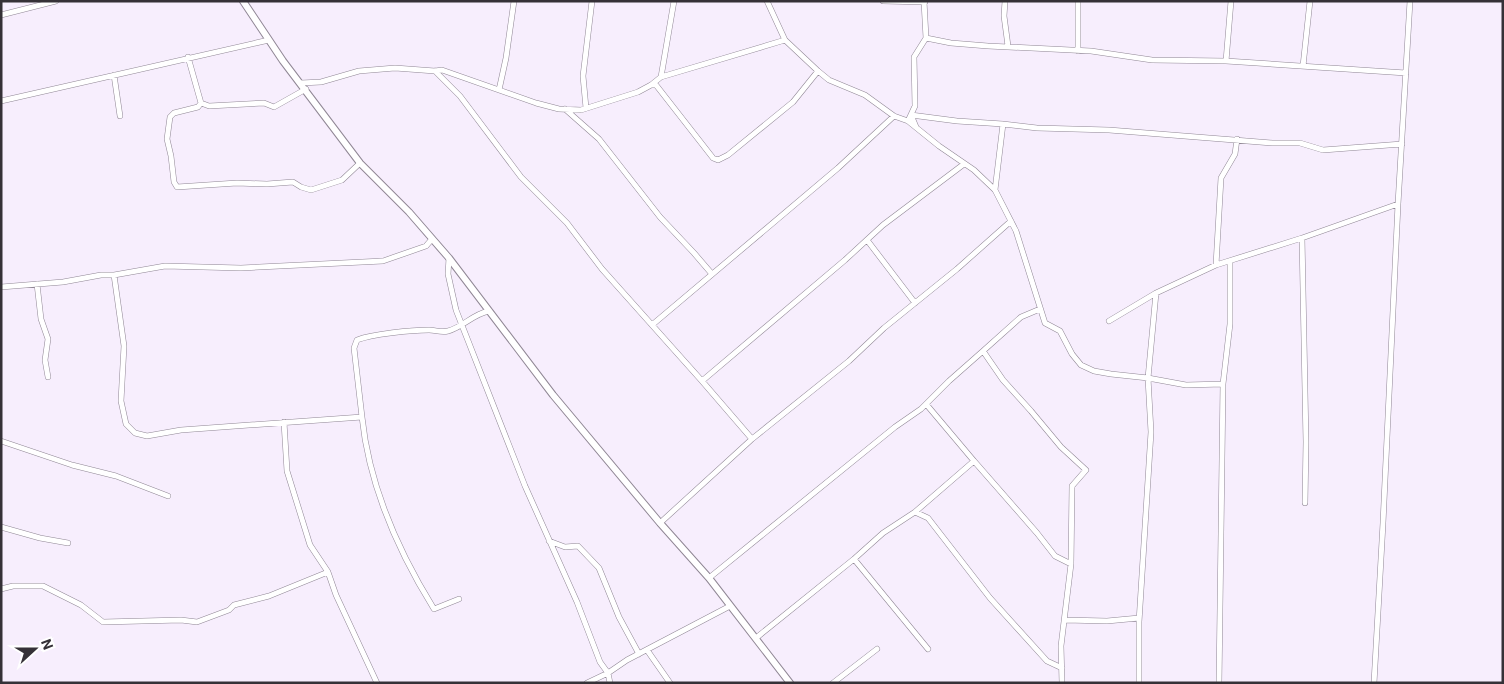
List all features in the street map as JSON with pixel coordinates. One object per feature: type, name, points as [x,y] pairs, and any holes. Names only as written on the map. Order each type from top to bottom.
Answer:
[{"type":"street","points":[[1,15],[56,1]]},
{"type":"street","points":[[243,1],[300,83],[360,163],[409,212],[449,258],[552,395],[709,578],[790,683]]},
{"type":"street","points":[[499,90],[506,58],[514,1]]},
{"type":"street","points":[[586,108],[583,76],[592,1]]},
{"type":"street","points":[[661,77],[674,1]]},
{"type":"street","points":[[767,1],[785,40],[818,71],[829,80],[865,95],[894,116],[908,121],[939,146],[974,170],[995,190],[1016,231],[1045,323],[1060,331],[1072,354],[1081,365],[1094,371],[1186,385],[1224,384]]},
{"type":"street","points":[[883,1],[924,2],[926,38],[914,57],[915,106],[908,121]]},
{"type":"street","points":[[1005,1],[1004,16],[1008,46]]},
{"type":"street","points":[[1078,1],[1078,51]]},
{"type":"street","points":[[1226,61],[1231,1]]},
{"type":"street","points":[[1303,66],[1310,1]]},
{"type":"street","points":[[1374,683],[1410,1]]},
{"type":"street","points":[[926,38],[951,43],[1046,50],[1091,51],[1152,60],[1226,61],[1406,73]]},
{"type":"street","points":[[1,101],[269,40]]},
{"type":"street","points":[[300,83],[321,82],[359,71],[395,68],[442,70],[536,103],[565,109],[582,110],[638,92],[652,85],[661,77],[785,40]]},
{"type":"street","points":[[188,57],[201,103]]},
{"type":"street","points":[[436,71],[460,96],[521,177],[567,223],[602,269],[752,439]]},
{"type":"street","points":[[652,85],[656,85],[713,158],[718,160],[728,155],[793,102],[818,71]]},
{"type":"street","points":[[114,76],[120,116]]},
{"type":"street","points":[[201,103],[209,106],[264,103],[274,107],[306,89]]},
{"type":"street","points":[[201,103],[198,107],[174,113],[170,117],[167,139],[174,182],[177,186],[293,182],[300,187],[311,190],[342,180],[360,163]]},
{"type":"street","points":[[565,109],[600,140],[660,217],[712,274]]},
{"type":"street","points":[[910,115],[1037,128],[1108,130],[1272,143],[1300,143],[1323,150],[1402,144]]},
{"type":"street","points":[[910,115],[916,128]]},
{"type":"street","points":[[652,324],[838,168],[894,116]]},
{"type":"street","points":[[995,190],[1003,124]]},
{"type":"street","points":[[1216,265],[1221,178],[1234,154],[1237,139]]},
{"type":"street","points":[[702,381],[845,260],[883,225],[964,164]]},
{"type":"street","points":[[1109,321],[1156,293],[1216,265],[1302,238],[1398,204]]},
{"type":"street","points":[[660,523],[752,439],[849,361],[884,328],[957,269],[1011,221]]},
{"type":"street","points":[[1302,238],[1306,442],[1304,503]]},
{"type":"street","points":[[1,287],[63,282],[165,266],[241,268],[383,262],[426,246],[432,239]]},
{"type":"street","points":[[867,240],[915,303]]},
{"type":"street","points":[[449,258],[448,274],[456,310],[525,486],[577,602],[600,662],[608,673],[610,683]]},
{"type":"street","points":[[1219,683],[1224,384],[1230,324],[1230,261]]},
{"type":"street","points":[[114,275],[124,346],[120,401],[126,424],[134,433],[147,436],[181,430],[362,417]]},
{"type":"street","points":[[37,284],[41,319],[48,339],[45,360],[48,377]]},
{"type":"street","points":[[1139,683],[1139,618],[1152,432],[1148,378],[1156,293]]},
{"type":"street","points":[[709,578],[895,427],[921,409],[948,381],[1020,317],[1040,309]]},
{"type":"street","points":[[459,598],[434,609],[416,581],[374,482],[362,417],[354,348],[357,340],[364,337],[430,330],[449,331],[475,316],[489,311]]},
{"type":"street","points":[[983,351],[1002,380],[1031,410],[1061,447],[1086,470],[1072,486],[1071,564],[1061,646],[1062,683]]},
{"type":"street","points":[[926,404],[1038,533],[1055,556],[1071,564]]},
{"type":"street","points":[[284,422],[287,471],[310,545],[328,572],[336,595],[377,683]]},
{"type":"street","points":[[1,441],[72,465],[116,476],[168,496]]},
{"type":"street","points":[[756,638],[854,559],[883,533],[915,512],[974,461]]},
{"type":"street","points":[[915,512],[928,518],[990,598],[1047,661],[1062,668]]},
{"type":"street","points":[[1,527],[40,538],[68,543]]},
{"type":"street","points":[[549,541],[565,547],[578,546],[599,568],[620,617],[639,654]]},
{"type":"street","points":[[854,559],[928,648]]},
{"type":"street","points":[[1,589],[13,586],[44,586],[81,606],[103,622],[181,620],[197,622],[229,610],[234,605],[269,596],[328,572]]},
{"type":"street","points":[[587,683],[730,606]]},
{"type":"street","points":[[1065,620],[1108,621],[1139,618]]},
{"type":"street","points":[[833,683],[877,649]]},
{"type":"street","points":[[647,650],[670,683]]}]
